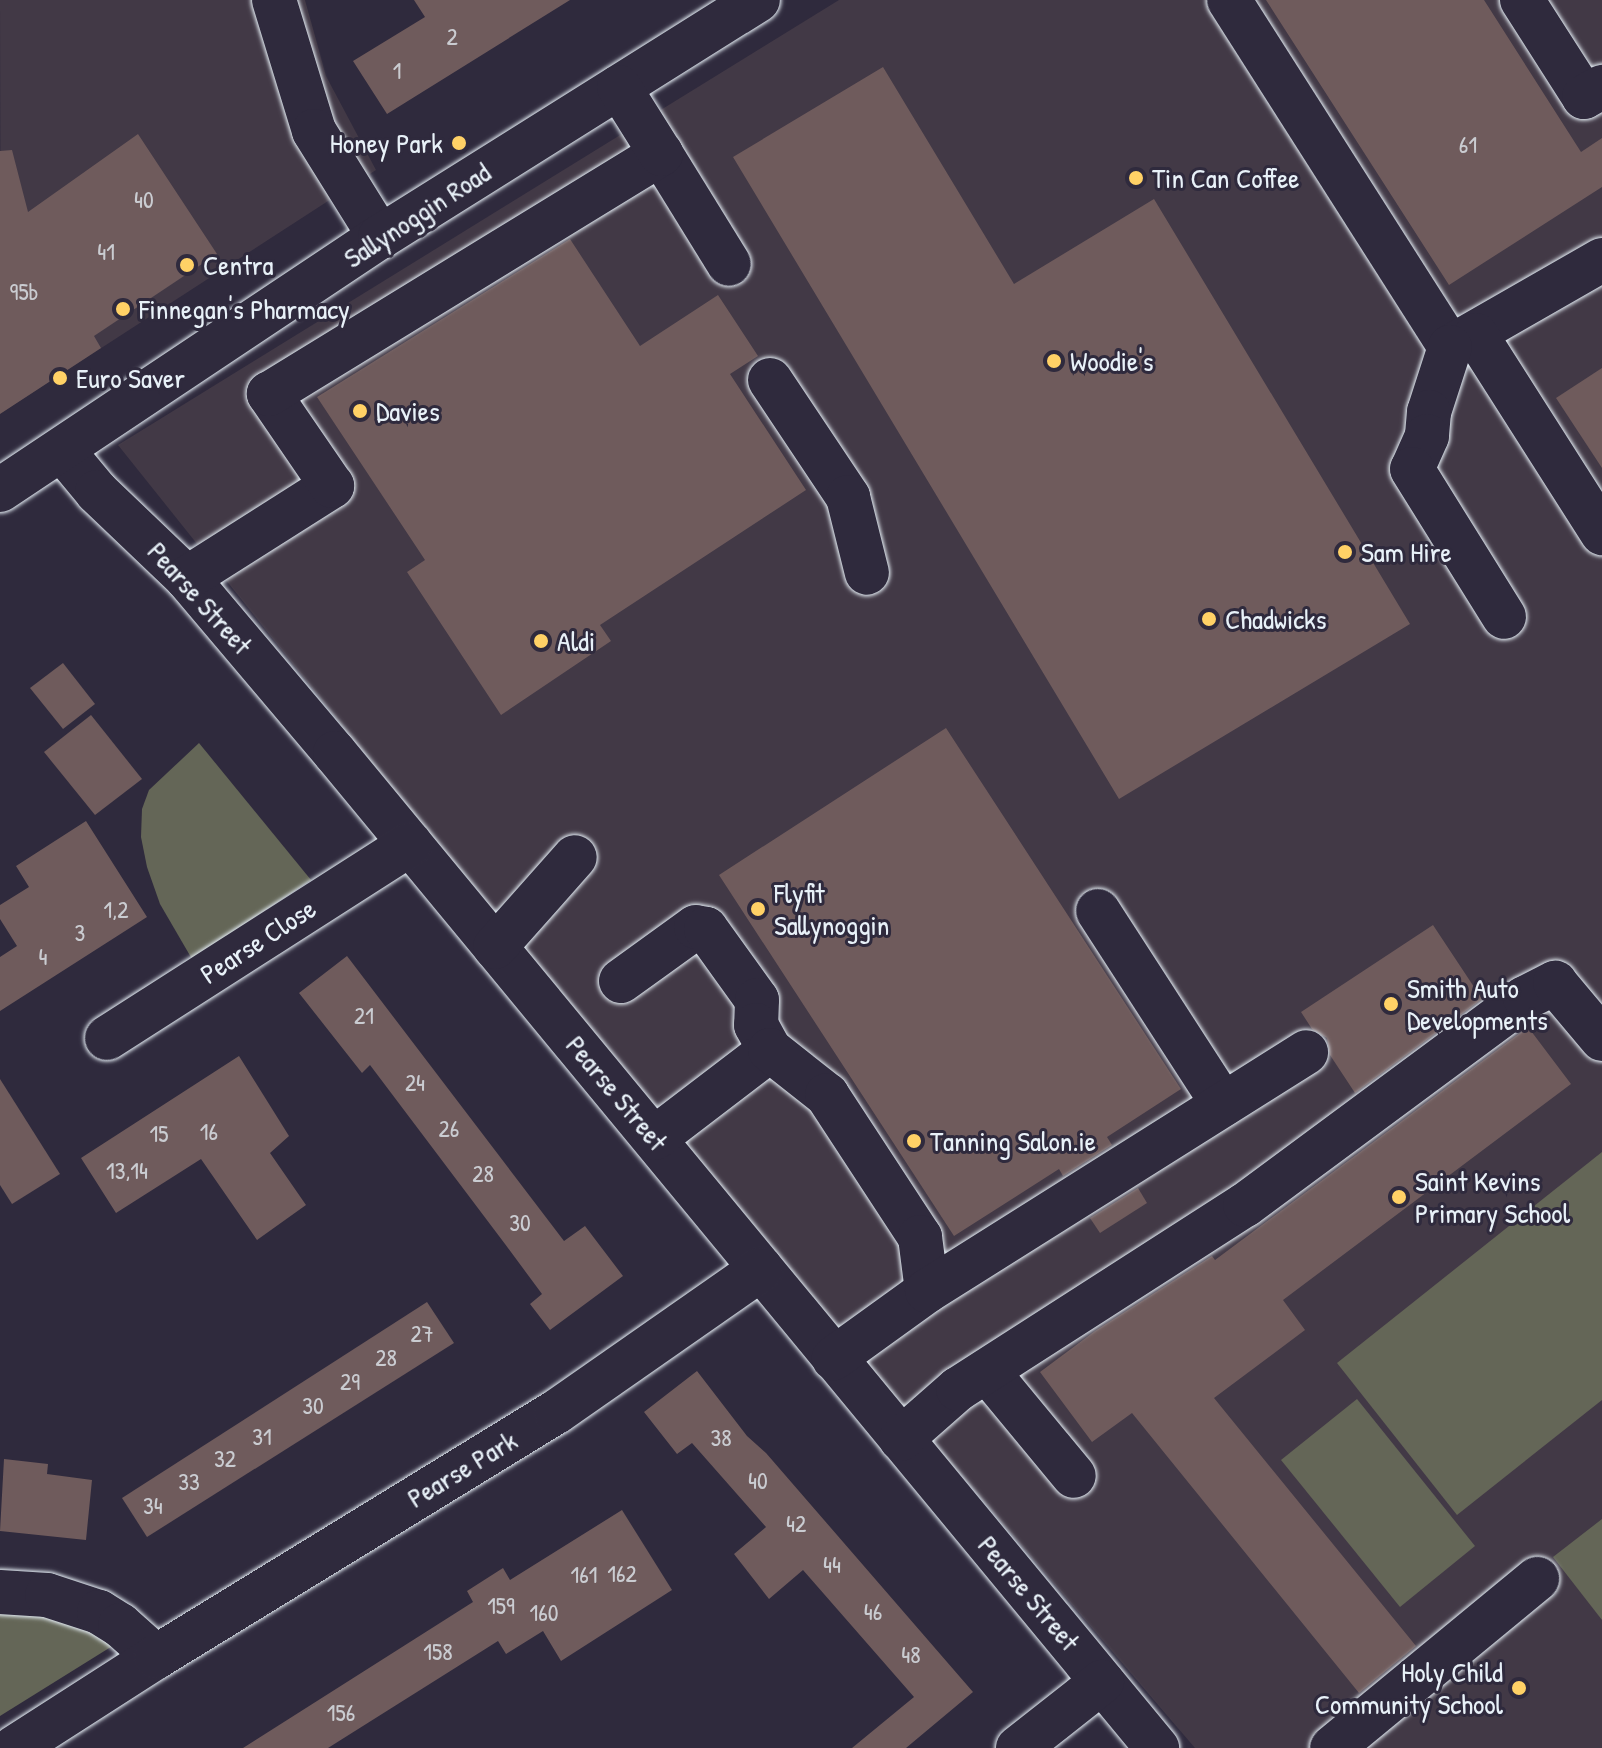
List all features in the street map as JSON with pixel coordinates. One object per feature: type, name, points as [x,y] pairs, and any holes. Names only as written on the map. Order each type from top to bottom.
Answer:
[{"type":"street","points":[[274,0],[314,131],[380,237]]},
{"type":"street","name":"Sallynoggin Road","points":[[0,490],[63,451],[380,237],[758,0]]},
{"type":"street","points":[[1229,0],[1463,341],[1602,533]]},
{"type":"street","points":[[1522,0],[1584,97],[1602,87]]},
{"type":"street","points":[[619,87],[729,264]]},
{"type":"street","points":[[187,578],[332,486],[269,394],[661,154]]},
{"type":"street","points":[[1504,617],[1412,469],[1427,436],[1429,412],[1463,341],[1602,260]]},
{"type":"street","points":[[770,380],[848,497],[867,573]]},
{"type":"street","name":"Pearse Street","points":[[63,451],[97,492],[187,578],[655,1138],[1157,1748]]},
{"type":"street","name":"Pearse Close","points":[[107,1038],[410,844]]},
{"type":"street","points":[[495,947],[575,857]]},
{"type":"street","points":[[1098,911],[1223,1104]]},
{"type":"street","points":[[621,981],[696,927],[706,929],[757,1000],[756,1025],[770,1050],[827,1095],[920,1237],[927,1291]]},
{"type":"street","points":[[901,1439],[958,1389],[1245,1205],[1525,998],[1555,983],[1602,1039]]},
{"type":"street","points":[[655,1138],[770,1050]]},
{"type":"street","points":[[834,1358],[927,1291],[1306,1052]]},
{"type":"street","name":"Pearse Park","points":[[14,1748],[156,1657],[556,1412],[761,1269]]},
{"type":"street","points":[[987,1371],[1074,1476]]},
{"type":"street","points":[[1332,1748],[1537,1579]]},
{"type":"street","points":[[0,1592],[47,1595],[99,1612],[120,1625],[156,1657]]},
{"type":"street","points":[[1018,1748],[1102,1682]]},
{"type":"shaded area","points":[[0,0],[305,0],[326,76],[376,170],[1,413]]},
{"type":"shaded area","points":[[839,0],[1602,0],[1602,1748],[1195,1748],[893,1396],[857,1370],[118,445]]},
{"type":"green space","points":[[199,743],[311,880],[192,959],[160,904],[147,867],[141,837],[142,809],[149,790]]},
{"type":"green space","points":[[1602,1152],[1602,1400],[1457,1515],[1337,1363]]},
{"type":"green space","points":[[1357,1399],[1475,1546],[1400,1607],[1281,1460]]},
{"type":"green space","points":[[1602,1519],[1602,1620],[1553,1557]]},
{"type":"green space","points":[[0,1610],[66,1616],[114,1645],[0,1716]]},
{"type":"building","points":[[414,0],[570,0],[387,114],[353,61],[425,17]]},
{"type":"building","points":[[1266,0],[1484,0],[1581,152],[1602,138],[1602,187],[1449,285]]},
{"type":"building","name":"Woodie's","points":[[883,67],[1014,284],[1154,199],[1410,624],[1119,799],[733,157]]},
{"type":"building","points":[[138,134],[217,254],[94,336],[101,348],[0,414],[0,151],[12,150],[28,212]]},
{"type":"building","points":[[570,239],[640,346],[718,295],[758,356],[730,374],[806,490],[600,625],[611,641],[501,715],[407,572],[425,560],[317,397]]},
{"type":"building","points":[[1602,368],[1602,468],[1556,398]]},
{"type":"building","points":[[63,663],[95,704],[63,729],[30,688]]},
{"type":"building","points":[[91,715],[142,779],[95,815],[44,752]]},
{"type":"building","points":[[946,728],[1181,1089],[1107,1137],[1112,1145],[1063,1176],[1059,1169],[954,1236],[719,875]]},
{"type":"building","points":[[86,821],[147,917],[0,1011],[0,957],[17,946],[0,919],[0,905],[29,887],[16,866]]},
{"type":"building","name":"Smith Auto Developments","points":[[1433,925],[1482,999],[1355,1093],[1330,1055],[1327,1038],[1312,1029],[1301,1012]]},
{"type":"building","points":[[347,956],[564,1241],[585,1226],[623,1276],[550,1330],[530,1304],[542,1294],[505,1244],[370,1065],[362,1073],[299,993]]},
{"type":"building","points":[[1528,1027],[1571,1084],[1283,1300],[1305,1330],[1214,1398],[1416,1646],[1359,1693],[1132,1413],[1092,1442],[1040,1372],[1095,1331],[1212,1256],[1215,1260]]},
{"type":"building","points":[[239,1056],[289,1136],[270,1153],[306,1205],[257,1240],[201,1159],[116,1213],[81,1158]]},
{"type":"building","points":[[0,1079],[60,1174],[12,1204],[0,1185]]},
{"type":"building","points":[[1138,1188],[1147,1203],[1100,1233],[1090,1218]]},
{"type":"building","points":[[427,1302],[454,1343],[147,1537],[122,1498]]},
{"type":"building","points":[[697,1371],[747,1436],[766,1453],[973,1692],[906,1748],[852,1748],[914,1697],[803,1570],[769,1599],[734,1554],[766,1527],[692,1443],[677,1454],[644,1412]]},
{"type":"building","points":[[4,1459],[48,1464],[47,1474],[92,1480],[86,1540],[0,1531]]},
{"type":"building","points":[[622,1510],[672,1590],[561,1661],[543,1631],[506,1654],[498,1641],[328,1748],[243,1748],[473,1602],[467,1591],[503,1568],[510,1580]]},
{"type":"place","name":"Honey Park","points":[[459,143]]},
{"type":"place","name":"Tin Can Coffee","points":[[1136,178]]},
{"type":"place","name":"Centra","points":[[187,265]]},
{"type":"place","name":"Finnegan's Pharmacy","points":[[123,309]]},
{"type":"place","name":"Woodie's","points":[[1054,361]]},
{"type":"place","name":"Euro Saver","points":[[60,378]]},
{"type":"place","name":"Davies","points":[[360,411]]},
{"type":"place","name":"Sam Hire","points":[[1345,552]]},
{"type":"place","name":"Chadwicks","points":[[1209,619]]},
{"type":"place","name":"Aldi","points":[[541,641]]},
{"type":"place","name":"Flyfit Sallynoggin","points":[[758,909]]},
{"type":"place","name":"Smith Auto Developments","points":[[1391,1004]]},
{"type":"place","name":"Tanning Salon.ie","points":[[914,1141]]},
{"type":"place","name":"Saint Kevins Primary School","points":[[1399,1197]]},
{"type":"place","name":"Holy Child Community School","points":[[1519,1688]]}]
